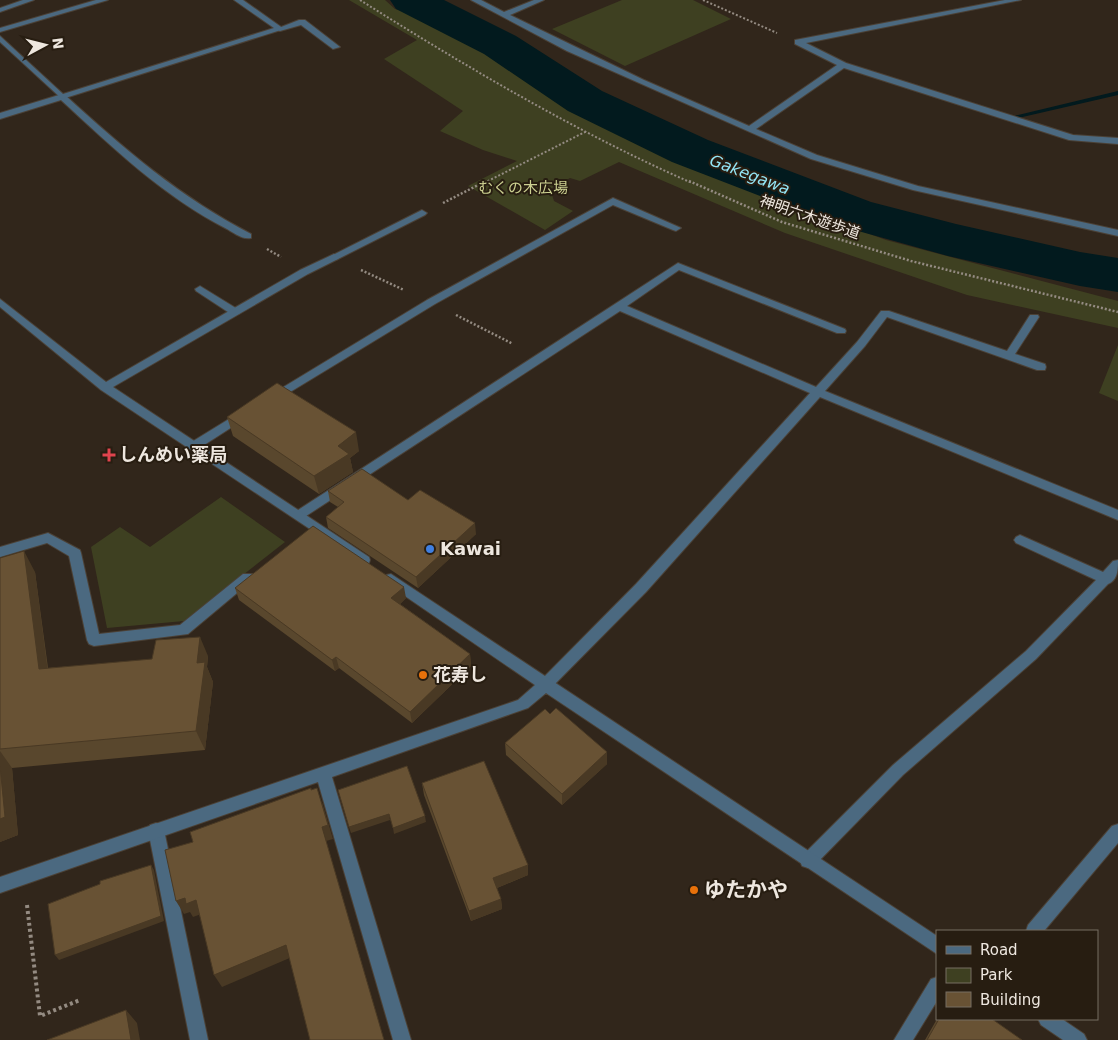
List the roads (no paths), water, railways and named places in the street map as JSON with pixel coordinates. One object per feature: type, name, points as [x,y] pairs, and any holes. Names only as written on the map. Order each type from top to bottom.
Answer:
[{"type":"street","points":[[0,10],[30,0]]},
{"type":"street","points":[[0,30],[104,0]]},
{"type":"street","points":[[238,0],[280,29]]},
{"type":"street","points":[[475,0],[632,78],[814,157],[916,188],[1118,233]]},
{"type":"street","points":[[503,15],[540,0]]},
{"type":"street","points":[[1017,0],[798,42],[843,65],[1072,138],[1118,141]]},
{"type":"street","points":[[0,116],[302,22],[336,47]]},
{"type":"street","points":[[0,38],[110,141],[175,193],[230,228],[248,236]]},
{"type":"street","points":[[750,130],[843,65]]},
{"type":"street","points":[[194,446],[260,404],[431,302],[613,200],[676,228]]},
{"type":"street","points":[[105,387],[304,272],[422,213]]},
{"type":"street","points":[[299,515],[619,307],[678,266],[841,331]]},
{"type":"street","points":[[200,289],[235,312]]},
{"type":"street","points":[[0,302],[105,387],[299,515],[546,685],[936,945]]},
{"type":"street","points":[[619,307],[818,392],[1118,515]]},
{"type":"street","points":[[0,885],[523,704],[546,685],[641,588],[862,344],[885,313],[1041,367]]},
{"type":"street","points":[[1008,356],[1034,317]]},
{"type":"street","points":[[302,536],[315,526]]},
{"type":"street","points":[[0,552],[48,538],[76,553],[94,640],[183,630],[259,570]]},
{"type":"street","points":[[1020,540],[1106,579]]},
{"type":"street","points":[[808,861],[898,770],[1031,655],[1118,565]]},
{"type":"street","points":[[323,773],[402,1040]]},
{"type":"street","points":[[156,830],[199,1040]]},
{"type":"street","points":[[1035,930],[1118,831]]},
{"type":"street","points":[[903,1040],[936,987]]},
{"type":"street","points":[[1048,1020],[1078,1040]]},
{"type":"waterway","name":"Gakegawa","points":[[411,0],[500,45],[585,101],[690,151],[852,213],[948,239],[1080,269],[1118,275]]},
{"type":"waterway","points":[[1014,117],[1118,93]]},
{"type":"place","name":"しんめい薬局","points":[[109,455]]},
{"type":"place","name":"Kawai","points":[[430,549]]},
{"type":"place","name":"花寿し","points":[[423,675]]},
{"type":"place","name":"ゆたかや","points":[[694,890]]},
{"type":"park label","name":"むくの木広場","points":[[523,188]]}]
